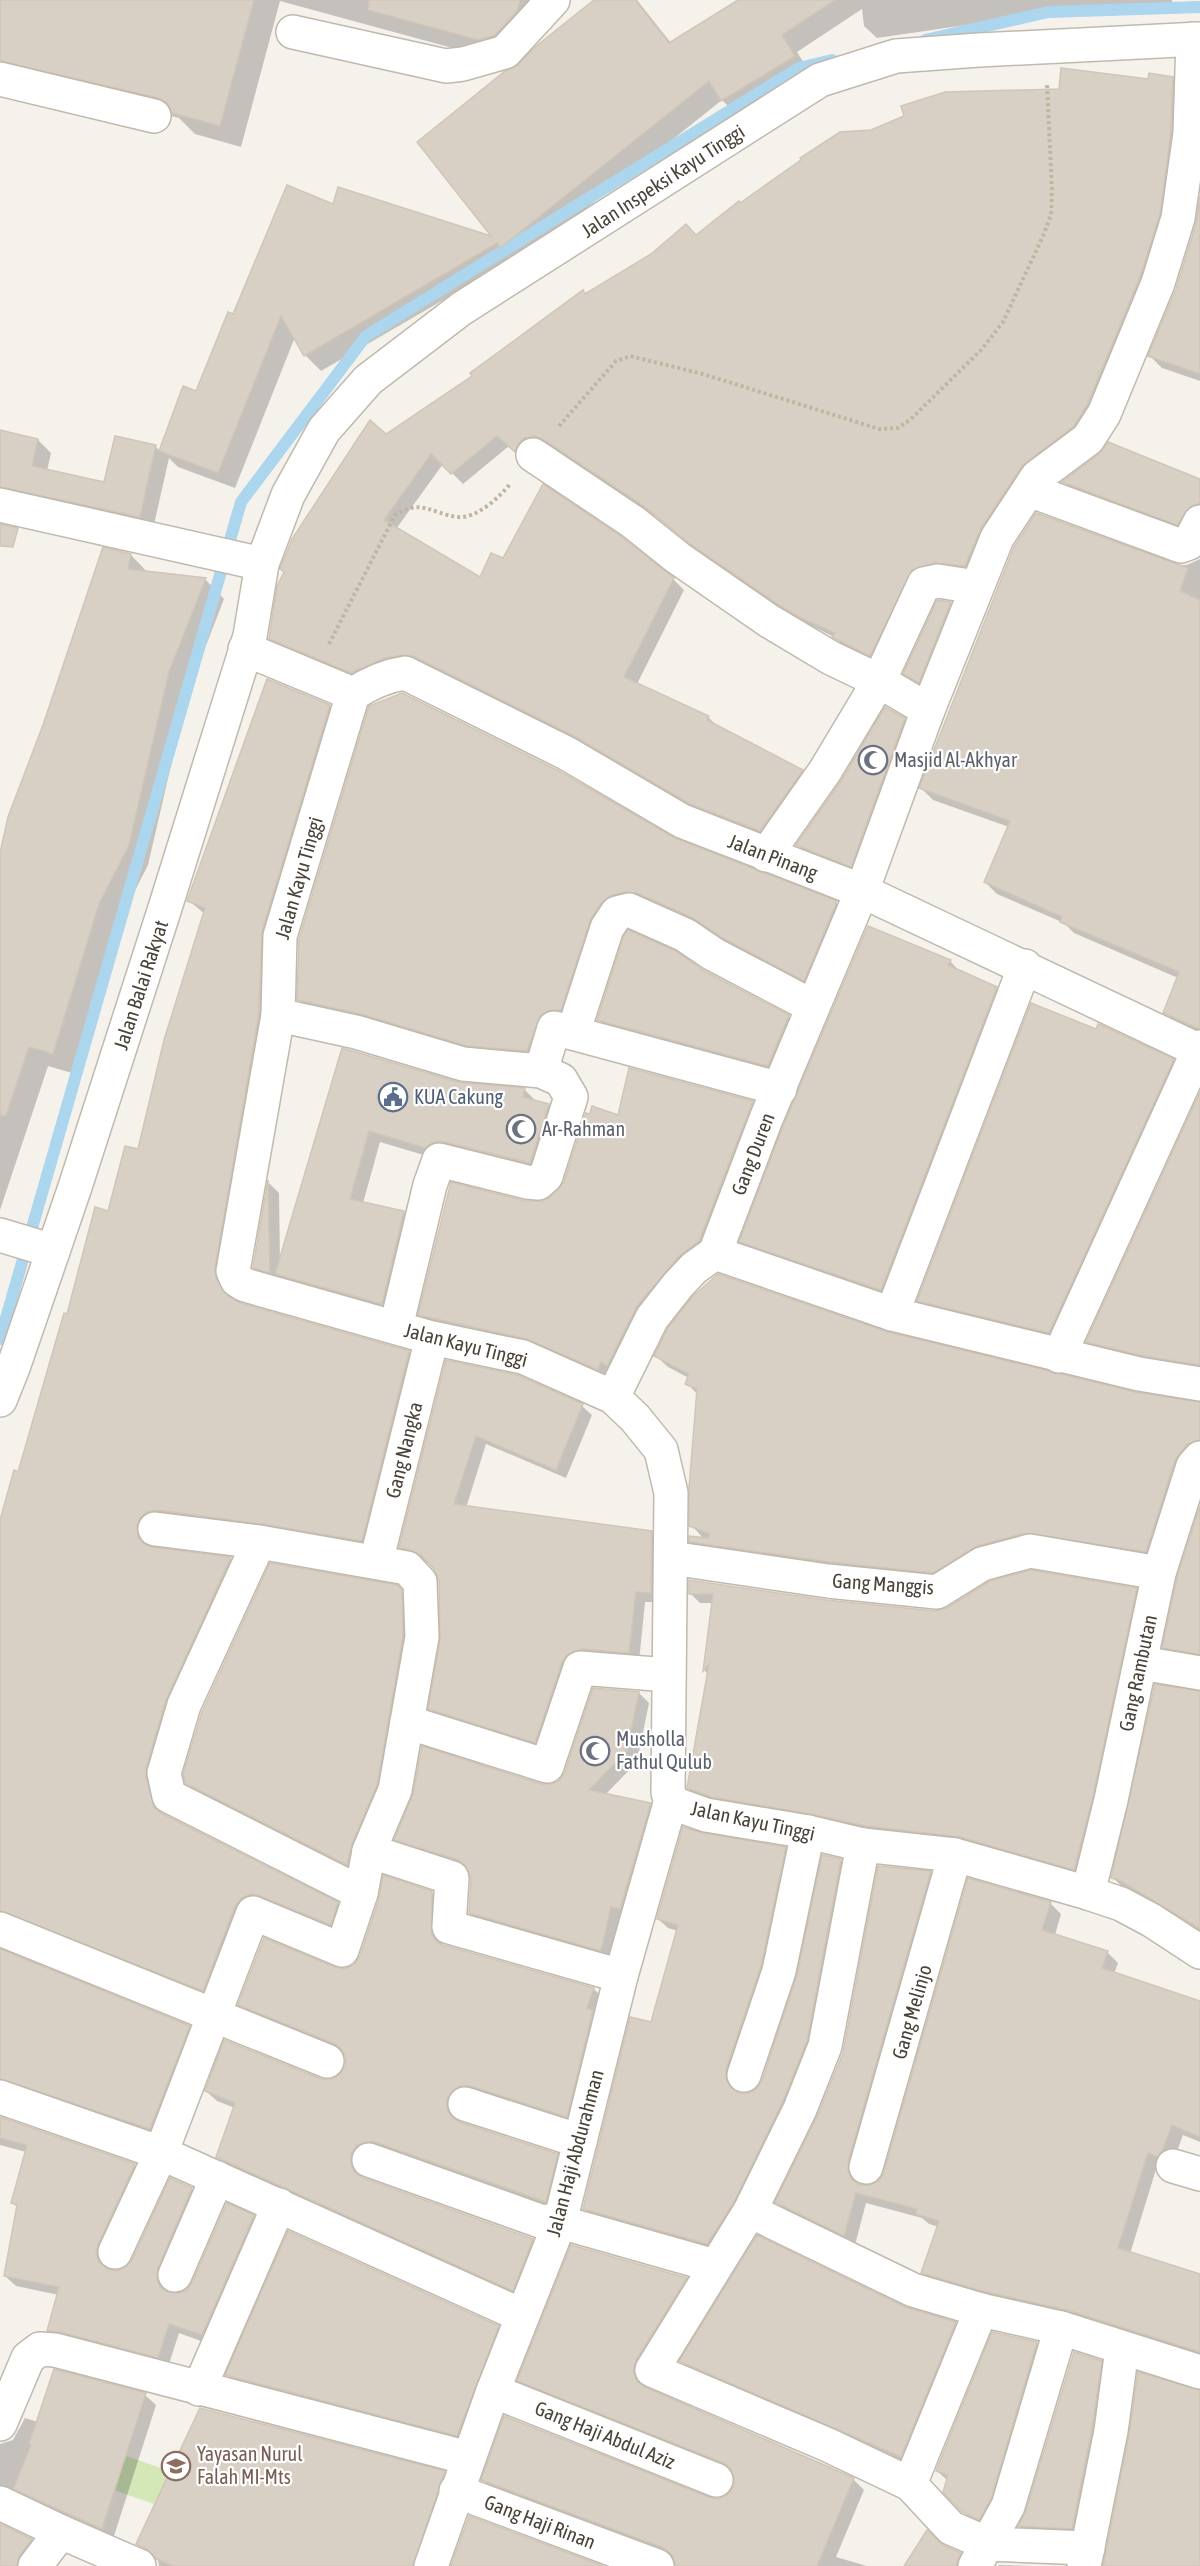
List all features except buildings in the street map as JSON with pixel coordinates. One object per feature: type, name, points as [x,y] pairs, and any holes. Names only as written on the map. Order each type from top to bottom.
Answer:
[{"type":"street","points":[[293,32],[446,66],[463,64],[505,52],[553,0]]},
{"type":"street","points":[[862,891],[928,710],[997,538],[1037,477],[1088,439],[1104,414],[1158,283],[1189,224],[1190,133],[1196,39]]},
{"type":"street","name":"Jalan Inspeksi Kayu Tinggi","points":[[254,562],[324,430],[368,380],[461,309],[820,80],[896,56],[1196,39]]},
{"type":"street","points":[[0,79],[154,116]]},
{"type":"street","points":[[533,454],[633,522],[678,558],[770,621],[831,658],[879,681],[928,710]]},
{"type":"street","points":[[1029,490],[1181,546],[1190,543],[1200,522]]},
{"type":"street","points":[[0,505],[254,562]]},
{"type":"street","name":"Jalan Balai Rakyat","points":[[0,1400],[7,1364],[44,1248],[161,922],[250,636],[254,562]]},
{"type":"street","points":[[766,855],[825,771],[879,681],[924,584],[938,581],[976,586]]},
{"type":"street","points":[[245,649],[353,694]]},
{"type":"street","name":"Jalan Pinang","points":[[353,694],[388,675],[405,672],[566,753],[682,821],[862,891],[1199,1050]]},
{"type":"street","name":"Jalan Kayu Tinggi","points":[[353,694],[280,936],[278,1015],[264,1107],[233,1271],[237,1280],[245,1285],[432,1338],[522,1357],[613,1397],[635,1418],[660,1450],[670,1493],[668,1793],[671,1800],[678,1805],[706,1815],[808,1832],[863,1845],[955,1855],[1121,1904],[1151,1920],[1200,1953]]},
{"type":"street","name":"Gang Duren","points":[[715,1253],[766,1119],[862,891]]},
{"type":"street","points":[[573,1033],[607,928],[617,913],[628,909],[685,934],[713,954],[812,1006]]},
{"type":"street","points":[[892,1314],[1025,966]]},
{"type":"street","points":[[278,1015],[356,1032],[462,1064],[541,1071],[561,1080],[571,1097],[546,1176],[538,1183],[439,1160],[430,1185],[396,1327]]},
{"type":"street","points":[[541,1071],[554,1028],[780,1089]]},
{"type":"street","points":[[1059,1356],[1199,1050]]},
{"type":"street","points":[[0,1235],[44,1248]]},
{"type":"street","points":[[613,1397],[652,1318],[694,1268],[715,1253],[892,1314],[1139,1374],[1200,1383]]},
{"type":"street","name":"Gang Nangka","points":[[376,1562],[432,1338]]},
{"type":"street","name":"Gang Rambutan","points":[[1088,1893],[1141,1663],[1159,1573],[1190,1512],[1193,1466],[1200,1458]]},
{"type":"street","points":[[115,2252],[161,2153],[253,1913],[342,1950],[360,1893],[369,1851],[395,1790],[423,1637],[420,1582],[407,1568],[259,1542],[155,1528]]},
{"type":"street","points":[[259,1542],[184,1705],[164,1773],[169,1796],[360,1893]]},
{"type":"street","name":"Gang Manggis","points":[[671,1558],[828,1581],[937,1592],[982,1564],[1030,1551],[1159,1573]]},
{"type":"street","points":[[1141,1663],[1200,1673]]},
{"type":"street","points":[[407,1722],[547,1766],[580,1668],[668,1675]]},
{"type":"street","name":"Jalan Haji Abdurahman","points":[[431,2566],[521,2315],[560,2222],[621,1976],[671,1800]]},
{"type":"street","points":[[744,2075],[779,1971],[808,1832]]},
{"type":"street","points":[[863,1845],[825,2046],[800,2109],[750,2211],[652,2370],[828,2445],[910,2484],[951,2528],[982,2555],[1086,2557],[1111,2431],[1122,2349]]},
{"type":"street","points":[[369,1851],[452,1878],[449,1927],[621,1976]]},
{"type":"street","name":"Gang Melinjo","points":[[866,2167],[955,1855]]},
{"type":"street","points":[[0,1929],[327,2061]]},
{"type":"street","points":[[0,2097],[161,2153],[521,2315]]},
{"type":"street","points":[[465,2104],[580,2141]]},
{"type":"street","points":[[369,2160],[540,2222],[560,2222],[716,2266]]},
{"type":"street","points":[[175,2275],[218,2178]]},
{"type":"street","points":[[199,2390],[279,2205]]},
{"type":"street","points":[[750,2211],[913,2290],[981,2310],[1061,2328],[1200,2372]]},
{"type":"street","points":[[910,2484],[981,2310]]},
{"type":"street","points":[[982,2555],[1008,2506],[1061,2328]]},
{"type":"street","points":[[0,2424],[28,2358],[40,2349],[55,2350],[199,2390],[468,2458]]},
{"type":"street","name":"Gang Haji Abdul Aziz","points":[[493,2391],[716,2480]]},
{"type":"street","name":"Gang Haji Rinan","points":[[456,2491],[657,2566]]},
{"type":"street","points":[[0,2503],[139,2566]]},
{"type":"street","points":[[35,2566],[61,2532]]},
{"type":"path","points":[[314,679],[333,635],[395,515],[407,507],[429,508],[459,517],[469,516],[483,508],[507,488],[533,454],[590,393],[616,361],[630,356],[703,374],[879,429],[898,428],[911,419],[982,349],[1003,322],[1051,215],[1052,191],[1045,47]]},
{"type":"green space","points":[[97,2446],[222,2489],[211,2524],[85,2480]]},
{"type":"waterway","points":[[925,40],[1048,12],[1200,7]]},
{"type":"waterway","points":[[0,1339],[241,502],[366,336],[799,68],[832,60]]},
{"type":"place","name":"Masjid Al-Akhyar","points":[[873,760]]},
{"type":"place","name":"KUA Cakung","points":[[393,1097]]},
{"type":"place","name":"Ar-Rahman","points":[[521,1129]]},
{"type":"place","name":"Musholla Fathul Qulub","points":[[595,1751]]},
{"type":"place","name":"Yayasan Nurul Falah MI-Mts","points":[[176,2466]]}]
